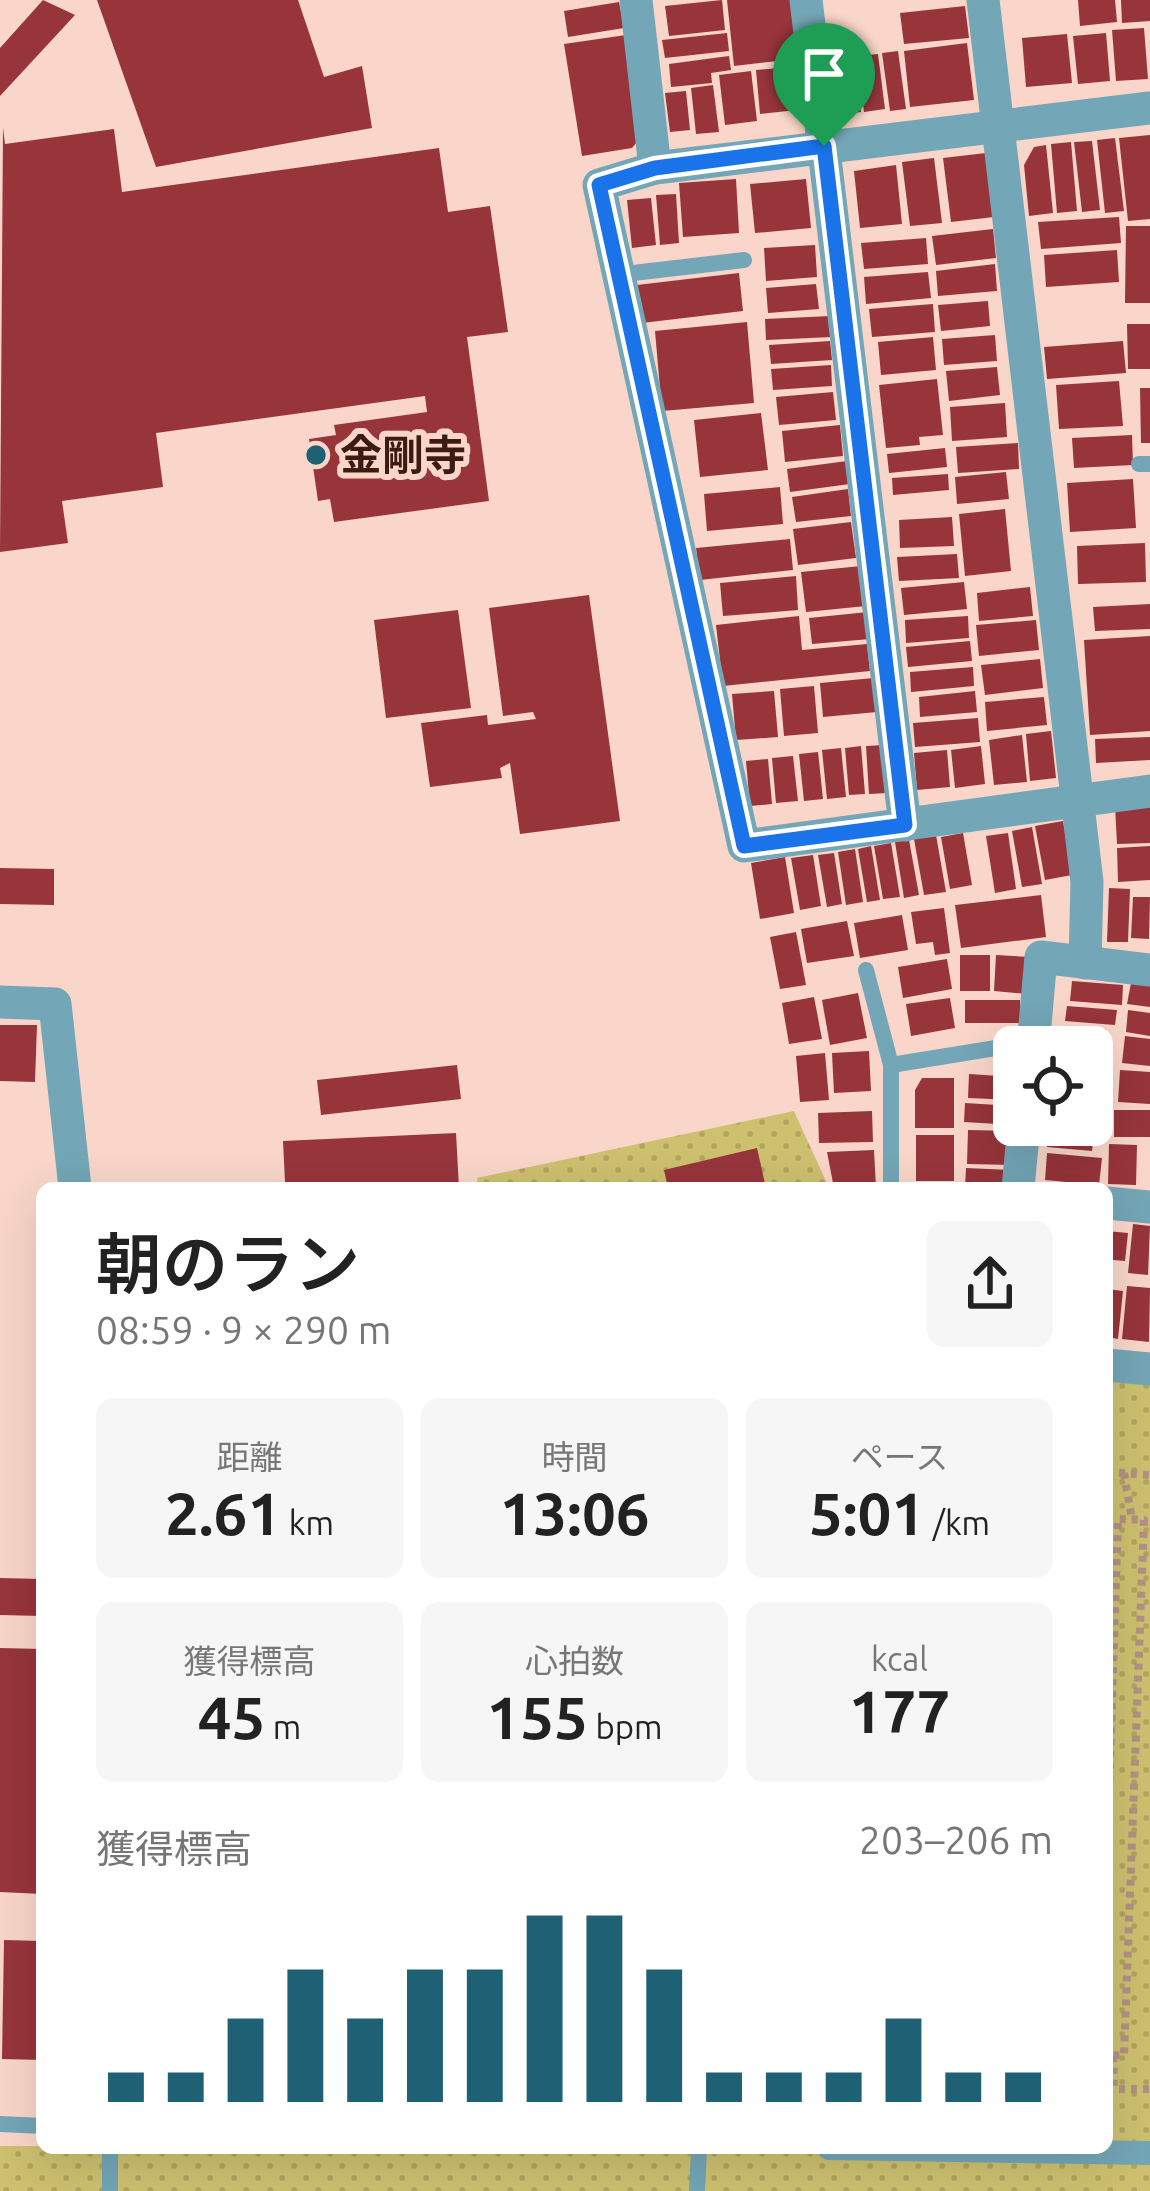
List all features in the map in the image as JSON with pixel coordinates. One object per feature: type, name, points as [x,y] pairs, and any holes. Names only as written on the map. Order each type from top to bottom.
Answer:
[{"type":"street","points":[[636,0],[655,168]]},
{"type":"street","points":[[806,0],[905,825]]},
{"type":"street","points":[[983,0],[1087,882],[1084,963]]},
{"type":"street","points":[[1150,108],[655,168],[599,185],[744,846],[1150,790]]},
{"type":"street","points":[[1035,1026],[1041,957],[1150,970]]},
{"type":"street","points":[[0,1002],[55,1004],[74,1182]]},
{"type":"street","points":[[1019,1182],[1022,1146]]},
{"type":"street","points":[[1113,1204],[1150,1207]]},
{"type":"street","points":[[1113,1366],[1150,1369]]},
{"type":"street","points":[[1113,2152],[1150,2153]]},
{"type":"lane","points":[[616,275],[744,260]]},
{"type":"lane","points":[[866,970],[891,1065],[891,1182]]},
{"type":"lane","points":[[891,1065],[993,1050]]},
{"type":"lane","points":[[0,2124],[36,2126]]},
{"type":"lane","points":[[110,2154],[110,2191]]},
{"type":"lane","points":[[697,2191],[700,2154]]},
{"type":"path","points":[[1113,1472],[1150,1475]]},
{"type":"path","points":[[1124,1473],[1132,1520]]},
{"type":"path","points":[[1113,1579],[1118,1519],[1144,1520],[1124,2055],[1113,2056]]},
{"type":"path","points":[[1113,1786],[1134,1788]]},
{"type":"path","points":[[1113,2089],[1150,2089]]},
{"type":"shaded area","points":[[794,1111],[826,1182],[477,1182],[477,1178]]},
{"type":"shaded area","points":[[1113,1376],[1150,1380],[1150,2191],[0,2191],[0,2146],[36,2146],[36,2154],[1113,2154]]},
{"type":"building","points":[[43,0],[75,15],[0,96],[0,48]]},
{"type":"building","points":[[97,0],[298,0],[324,77],[362,66],[372,128],[156,167]]},
{"type":"building","points":[[722,0],[725,30],[669,36],[665,6]]},
{"type":"building","points":[[727,0],[797,0],[804,58],[734,66]]},
{"type":"building","points":[[1078,0],[1115,0],[1117,22],[1080,26]]},
{"type":"building","points":[[1121,0],[1150,0],[1150,21],[1122,23]]},
{"type":"building","points":[[619,2],[624,28],[568,37],[564,11]]},
{"type":"building","points":[[965,6],[969,38],[904,44],[900,13]]},
{"type":"building","points":[[1144,28],[1148,79],[1116,81],[1112,30]]},
{"type":"building","points":[[727,33],[729,51],[665,58],[662,40]]},
{"type":"building","points":[[1106,33],[1110,81],[1078,84],[1073,36]]},
{"type":"building","points":[[1067,34],[1072,83],[1026,87],[1022,38]]},
{"type":"building","points":[[626,35],[642,136],[632,148],[582,156],[564,44]]},
{"type":"building","points":[[967,43],[974,100],[910,107],[904,51]]},
{"type":"building","points":[[898,51],[906,109],[890,111],[882,53]]},
{"type":"building","points":[[878,54],[885,109],[864,112],[858,56]]},
{"type":"building","points":[[729,56],[731,70],[711,73],[712,83],[671,87],[669,64]]},
{"type":"building","points":[[853,58],[861,112],[838,115],[831,60]]},
{"type":"building","points":[[801,66],[806,109],[760,114],[756,70]]},
{"type":"building","points":[[751,71],[757,121],[725,125],[719,75]]},
{"type":"building","points":[[713,85],[719,132],[696,134],[691,88]]},
{"type":"building","points":[[686,91],[690,130],[670,132],[665,93]]},
{"type":"building","points":[[3,128],[5,144],[114,129],[122,192],[439,148],[448,212],[490,206],[508,332],[467,337],[489,501],[334,522],[330,499],[318,501],[309,439],[336,435],[334,425],[427,412],[425,396],[156,433],[163,487],[62,501],[68,543],[0,552]]},
{"type":"building","points":[[1150,135],[1150,219],[1128,221],[1119,138]]},
{"type":"building","points":[[1115,138],[1124,211],[1105,213],[1097,140]]},
{"type":"building","points":[[1092,141],[1100,210],[1082,212],[1074,142]]},
{"type":"building","points":[[1071,142],[1077,211],[1057,213],[1051,144]]},
{"type":"building","points":[[1046,145],[1053,213],[1029,216],[1024,165],[1034,147]]},
{"type":"building","points":[[986,153],[994,217],[951,222],[943,158]]},
{"type":"building","points":[[934,158],[942,223],[910,226],[902,162]]},
{"type":"building","points":[[896,165],[902,224],[860,228],[854,171]]},
{"type":"building","points":[[736,179],[739,233],[683,237],[679,183]]},
{"type":"building","points":[[806,179],[811,228],[755,233],[750,184]]},
{"type":"building","points":[[676,194],[679,243],[660,245],[656,195]]},
{"type":"building","points":[[651,198],[656,245],[632,248],[627,200]]},
{"type":"building","points":[[1119,217],[1121,243],[1041,249],[1038,222]]},
{"type":"building","points":[[1126,226],[1150,226],[1150,303],[1125,303]]},
{"type":"building","points":[[993,229],[996,258],[936,265],[932,236]]},
{"type":"building","points":[[926,238],[928,264],[864,269],[861,243]]},
{"type":"building","points":[[815,245],[817,277],[766,281],[764,248]]},
{"type":"building","points":[[1117,250],[1119,282],[1046,287],[1044,255]]},
{"type":"building","points":[[995,264],[997,291],[938,296],[936,271]]},
{"type":"building","points":[[928,272],[931,298],[866,304],[864,277]]},
{"type":"building","points":[[739,273],[743,311],[642,323],[637,285]]},
{"type":"building","points":[[816,284],[819,309],[768,313],[766,288]]},
{"type":"building","points":[[988,301],[990,326],[941,331],[938,305]]},
{"type":"building","points":[[933,304],[935,332],[872,337],[869,309]]},
{"type":"building","points":[[831,316],[832,337],[766,340],[765,319]]},
{"type":"building","points":[[747,322],[754,403],[662,411],[655,331]]},
{"type":"building","points":[[1127,324],[1150,324],[1150,369],[1128,369]]},
{"type":"building","points":[[995,335],[997,361],[944,365],[942,339]]},
{"type":"building","points":[[933,337],[936,370],[881,375],[878,342]]},
{"type":"building","points":[[830,341],[832,360],[771,364],[769,345]]},
{"type":"building","points":[[1123,341],[1126,373],[1047,379],[1044,347]]},
{"type":"building","points":[[831,365],[832,386],[773,390],[771,369]]},
{"type":"building","points":[[997,367],[1000,395],[949,401],[946,371]]},
{"type":"building","points":[[937,379],[943,435],[919,437],[920,445],[886,448],[879,385]]},
{"type":"building","points":[[1119,381],[1123,426],[1059,429],[1056,385]]},
{"type":"building","points":[[1140,388],[1150,388],[1150,443],[1141,443]]},
{"type":"building","points":[[833,392],[836,420],[779,425],[776,397]]},
{"type":"building","points":[[1005,403],[1007,437],[952,441],[950,407]]},
{"type":"building","points":[[761,413],[768,470],[700,477],[694,420]]},
{"type":"building","points":[[840,425],[843,456],[785,462],[782,431]]},
{"type":"building","points":[[1132,435],[1133,465],[1074,468],[1072,438]]},
{"type":"building","points":[[1018,443],[1019,469],[958,473],[956,447]]},
{"type":"building","points":[[945,448],[947,467],[889,473],[887,454]]},
{"type":"building","points":[[847,461],[850,484],[790,492],[787,469]]},
{"type":"building","points":[[1006,472],[1009,499],[957,504],[955,477]]},
{"type":"building","points":[[948,474],[949,490],[893,495],[892,478]]},
{"type":"building","points":[[1133,479],[1136,528],[1070,532],[1067,483]]},
{"type":"building","points":[[780,487],[783,524],[707,531],[704,494]]},
{"type":"building","points":[[848,489],[851,516],[796,522],[792,497]]},
{"type":"building","points":[[1005,509],[1011,571],[965,576],[959,514]]},
{"type":"building","points":[[952,517],[954,546],[900,548],[899,520]]},
{"type":"building","points":[[851,522],[856,558],[798,565],[793,529]]},
{"type":"building","points":[[790,539],[793,570],[700,580],[696,548]]},
{"type":"building","points":[[1145,543],[1146,582],[1078,584],[1077,546]]},
{"type":"building","points":[[957,554],[959,578],[899,581],[897,557]]},
{"type":"building","points":[[861,566],[866,606],[806,612],[801,572]]},
{"type":"building","points":[[796,576],[798,610],[723,616],[720,583]]},
{"type":"building","points":[[964,582],[967,609],[904,615],[901,588]]},
{"type":"building","points":[[1030,587],[1033,616],[979,621],[977,593]]},
{"type":"building","points":[[589,595],[620,821],[520,834],[510,763],[500,768],[502,778],[430,787],[421,723],[487,715],[488,725],[536,719],[533,712],[503,716],[489,608]]},
{"type":"building","points":[[1150,604],[1150,629],[1095,631],[1093,607]]},
{"type":"building","points":[[458,610],[471,708],[386,718],[374,620]]},
{"type":"building","points":[[868,612],[870,639],[812,644],[809,618]]},
{"type":"building","points":[[799,616],[802,650],[867,644],[870,671],[723,686],[716,625]]},
{"type":"building","points":[[968,616],[969,638],[906,643],[905,620]]},
{"type":"building","points":[[1036,620],[1039,650],[979,656],[976,625]]},
{"type":"building","points":[[1150,636],[1150,731],[1090,735],[1084,640]]},
{"type":"building","points":[[970,641],[972,661],[908,667],[906,647]]},
{"type":"building","points":[[1040,659],[1043,688],[985,695],[981,665]]},
{"type":"building","points":[[973,667],[974,686],[911,692],[910,672]]},
{"type":"building","points":[[874,678],[877,712],[823,717],[820,683]]},
{"type":"building","points":[[814,686],[818,733],[784,736],[780,689]]},
{"type":"building","points":[[774,691],[778,737],[736,740],[732,694]]},
{"type":"building","points":[[975,691],[977,712],[920,717],[919,697]]},
{"type":"building","points":[[1044,697],[1047,725],[987,731],[985,702]]},
{"type":"building","points":[[978,718],[980,742],[915,747],[913,723]]},
{"type":"building","points":[[1051,731],[1056,778],[1030,781],[1026,734]]},
{"type":"building","points":[[1022,735],[1027,782],[994,785],[989,740]]},
{"type":"building","points":[[1150,737],[1150,760],[1096,763],[1095,739]]},
{"type":"building","points":[[884,745],[887,793],[869,794],[866,746]]},
{"type":"building","points":[[861,746],[865,794],[849,795],[845,748]]},
{"type":"building","points":[[981,746],[985,784],[955,788],[951,750]]},
{"type":"building","points":[[841,748],[846,797],[827,799],[822,750]]},
{"type":"building","points":[[947,750],[950,787],[917,790],[914,753]]},
{"type":"building","points":[[818,752],[823,799],[804,801],[799,754]]},
{"type":"building","points":[[793,756],[798,801],[776,803],[772,758]]},
{"type":"building","points":[[768,759],[772,804],[750,806],[746,761]]},
{"type":"building","points":[[1150,805],[1150,843],[1117,844],[1115,806]]},
{"type":"building","points":[[1063,821],[1072,875],[1045,880],[1035,826]]},
{"type":"building","points":[[1032,827],[1042,884],[1022,887],[1012,831]]},
{"type":"building","points":[[963,833],[972,885],[950,889],[941,837]]},
{"type":"building","points":[[1008,833],[1016,889],[995,893],[986,836]]},
{"type":"building","points":[[936,835],[946,892],[924,895],[914,839]]},
{"type":"building","points":[[909,840],[919,895],[904,898],[895,842]]},
{"type":"building","points":[[891,843],[900,897],[883,899],[874,846]]},
{"type":"building","points":[[871,846],[880,900],[867,902],[858,849]]},
{"type":"building","points":[[1150,846],[1150,880],[1118,882],[1117,848]]},
{"type":"building","points":[[855,849],[863,902],[846,905],[838,852]]},
{"type":"building","points":[[834,853],[842,904],[827,907],[818,855]]},
{"type":"building","points":[[813,855],[821,906],[800,910],[791,858]]},
{"type":"building","points":[[785,857],[794,913],[760,919],[751,863]]},
{"type":"building","points":[[0,868],[54,869],[54,905],[0,904]]},
{"type":"building","points":[[1109,888],[1130,889],[1128,942],[1107,942]]},
{"type":"building","points":[[1041,895],[1046,937],[961,948],[955,905]]},
{"type":"building","points":[[1133,897],[1150,897],[1149,939],[1131,938]]},
{"type":"building","points":[[944,908],[950,953],[935,955],[933,942],[916,944],[911,912]]},
{"type":"building","points":[[902,915],[908,950],[860,958],[854,923]]},
{"type":"building","points":[[847,921],[854,956],[807,963],[801,929]]},
{"type":"building","points":[[796,932],[806,985],[780,989],[770,937]]},
{"type":"building","points":[[960,955],[990,955],[990,991],[960,991]]},
{"type":"building","points":[[996,955],[1029,957],[1027,994],[994,991]]},
{"type":"building","points":[[947,959],[952,989],[903,998],[898,967]]},
{"type":"building","points":[[1072,981],[1123,985],[1122,1005],[1070,1001]]},
{"type":"building","points":[[1131,983],[1150,986],[1150,1007],[1127,1004]]},
{"type":"building","points":[[858,993],[867,1038],[830,1045],[822,1000]]},
{"type":"building","points":[[814,997],[822,1039],[789,1044],[782,1003]]},
{"type":"building","points":[[950,998],[955,1028],[911,1036],[906,1004]]},
{"type":"building","points":[[965,1000],[1020,1000],[1020,1023],[965,1023]]},
{"type":"building","points":[[1067,1006],[1117,1010],[1115,1025],[1065,1021]]},
{"type":"building","points":[[1128,1010],[1150,1013],[1150,1036],[1126,1032]]},
{"type":"building","points":[[0,1025],[37,1025],[35,1082],[0,1081]]},
{"type":"building","points":[[1125,1036],[1150,1039],[1150,1066],[1122,1063]]},
{"type":"building","points":[[869,1051],[871,1091],[834,1093],[832,1053]]},
{"type":"building","points":[[825,1053],[829,1100],[800,1102],[796,1056]]},
{"type":"building","points":[[457,1065],[461,1099],[321,1115],[317,1080]]},
{"type":"building","points":[[1120,1070],[1150,1072],[1150,1104],[1118,1102]]},
{"type":"building","points":[[969,1074],[993,1076],[993,1099],[968,1098]]},
{"type":"building","points":[[922,1078],[954,1078],[954,1128],[915,1128],[915,1090]]},
{"type":"building","points":[[965,1103],[993,1105],[993,1124],[964,1122]]},
{"type":"building","points":[[1114,1110],[1150,1110],[1150,1137],[1114,1137]]},
{"type":"building","points":[[872,1111],[873,1142],[819,1143],[818,1113]]},
{"type":"building","points":[[968,1130],[993,1131],[993,1146],[1013,1146],[1012,1165],[967,1164]]},
{"type":"building","points":[[456,1133],[459,1182],[285,1182],[283,1141]]},
{"type":"building","points":[[916,1135],[954,1135],[954,1181],[916,1181]]},
{"type":"building","points":[[1137,1145],[1136,1185],[1108,1182],[1109,1146]]},
{"type":"building","points":[[1047,1146],[1093,1146],[1092,1151]]},
{"type":"building","points":[[757,1148],[765,1182],[667,1182],[664,1170]]},
{"type":"building","points":[[874,1150],[876,1182],[833,1182],[827,1152]]},
{"type":"building","points":[[1047,1153],[1102,1158],[1099,1182],[1045,1180]]},
{"type":"building","points":[[966,1168],[1011,1170],[1011,1182],[965,1182]]},
{"type":"building","points":[[1133,1224],[1150,1226],[1148,1275],[1128,1273]]},
{"type":"building","points":[[1113,1232],[1128,1233],[1125,1261],[1113,1260]]},
{"type":"building","points":[[1127,1286],[1150,1288],[1149,1342],[1122,1339]]},
{"type":"building","points":[[1113,1290],[1123,1291],[1118,1339],[1113,1338]]},
{"type":"building","points":[[0,1578],[36,1579],[36,1616],[0,1615]]},
{"type":"building","points":[[0,1648],[36,1649],[36,1894],[0,1892]]},
{"type":"building","points":[[4,1940],[36,1941],[36,2060],[2,2059]]},
{"type":"place","name":"金剛寺","points":[[316,455]]},
{"type":"route","points":[[824,146],[905,825],[744,846],[599,185],[655,168],[824,146]]}]
